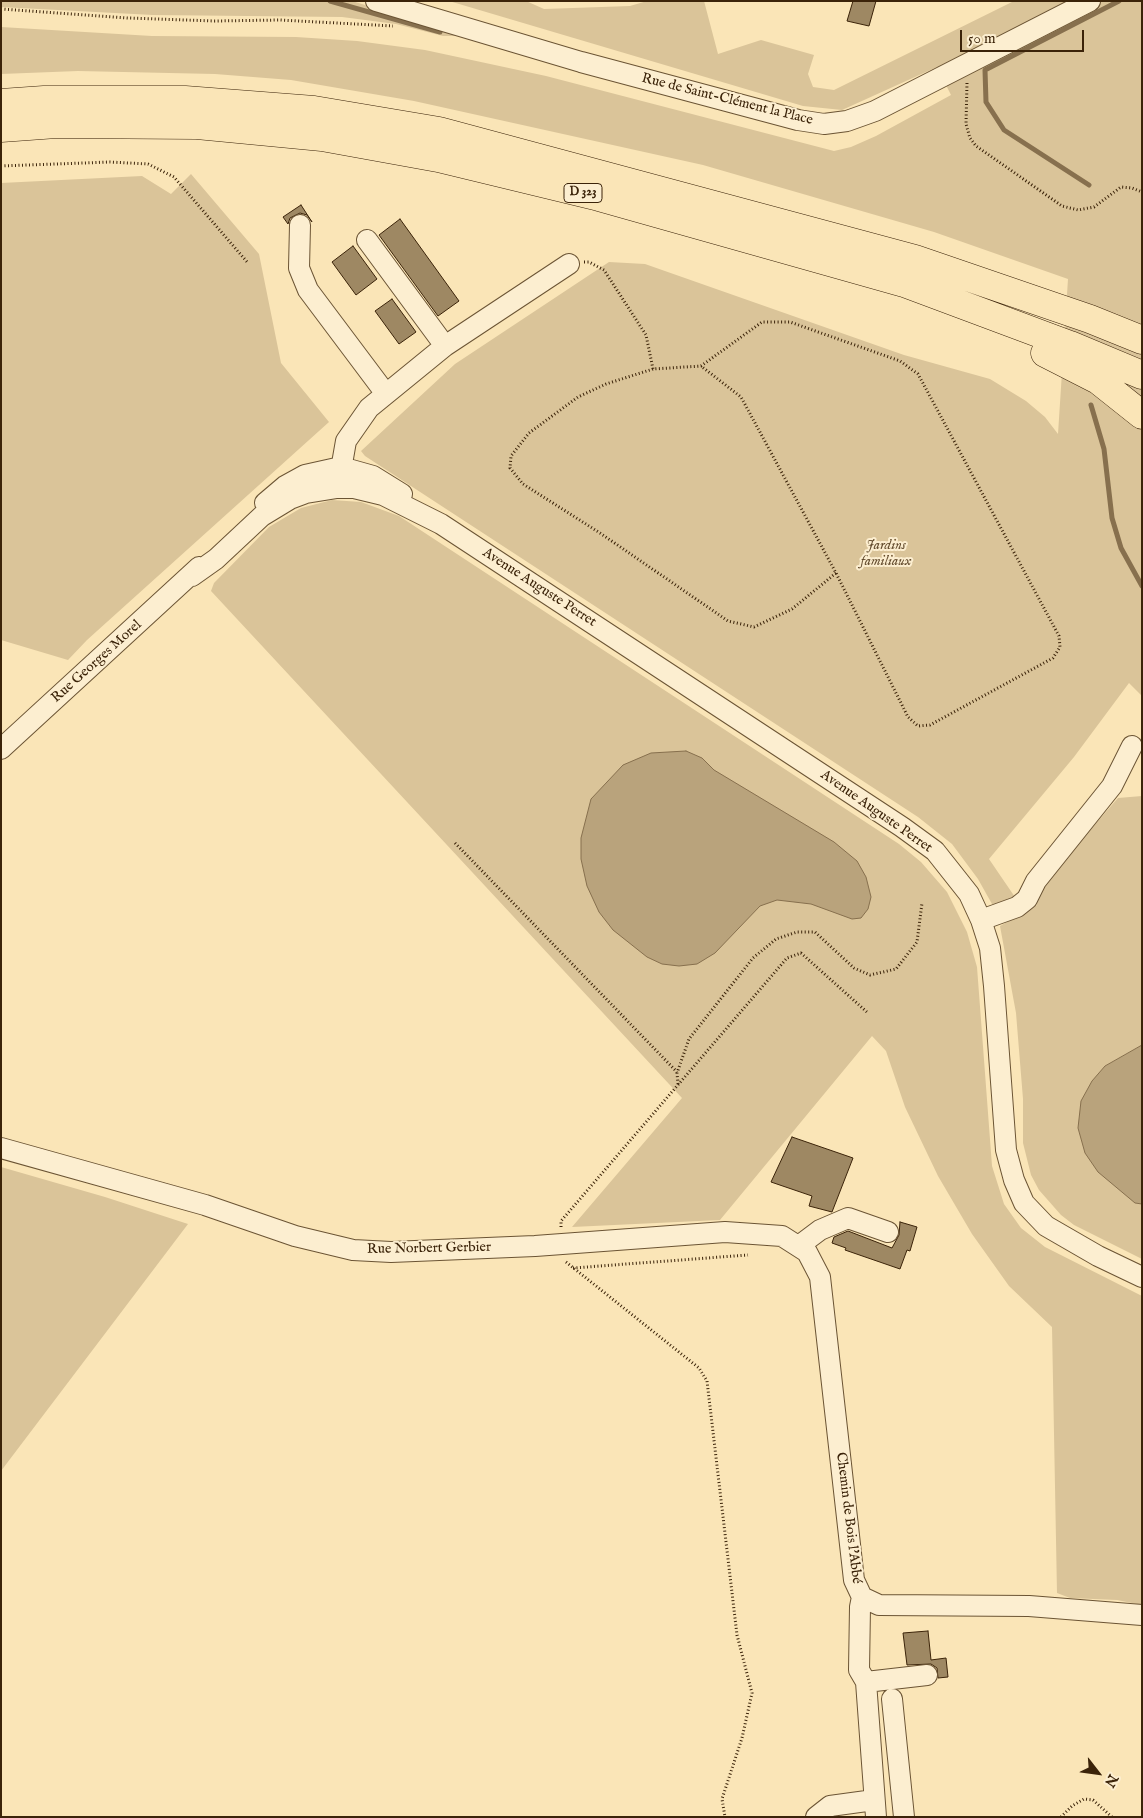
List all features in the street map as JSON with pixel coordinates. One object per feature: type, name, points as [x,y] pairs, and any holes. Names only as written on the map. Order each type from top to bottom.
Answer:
[{"type":"highway","name":"D 323","points":[[1,103],[44,100],[185,100],[314,110],[439,131],[915,259],[1090,319],[1142,340]]},
{"type":"highway","name":"D 323","points":[[1,128],[56,124],[196,125],[322,137],[438,158],[599,197],[904,283],[1142,375]]},
{"type":"highway","points":[[956,302],[993,331],[1056,358],[1098,380],[1142,415]]},
{"type":"street","name":"Rue de Saint-Clément la Place","points":[[376,1],[590,65],[798,120],[824,124],[847,121],[874,111],[1090,1]]},
{"type":"street","points":[[300,225],[299,268],[308,290],[386,394]]},
{"type":"street","points":[[367,240],[446,346]]},
{"type":"street","points":[[337,488],[348,437],[369,408],[446,346],[569,264]]},
{"type":"street","name":"Avenue Auguste Perret","points":[[342,467],[362,472],[383,481],[422,506],[441,524]]},
{"type":"street","name":"Rue Georges Morel","points":[[192,576],[211,554],[285,486],[317,471],[342,467]]},
{"type":"street","name":"Avenue Auguste Perret","points":[[337,488],[354,488],[383,495],[441,524],[909,832],[934,852],[969,894],[981,920],[990,948],[1006,1150],[1014,1180],[1024,1203],[1046,1226],[1098,1256],[1142,1277]]},
{"type":"street","name":"Rue Georges Morel","points":[[1,749],[192,576],[216,559],[262,516],[276,506],[306,493],[337,488]]},
{"type":"street","points":[[981,920],[1017,907],[1027,899],[1036,881],[1112,786],[1132,746]]},
{"type":"street","name":"Rue Norbert Gerbier","points":[[1,1148],[205,1205],[295,1236],[353,1250],[391,1252],[561,1244],[724,1232],[772,1234],[782,1236],[800,1245],[813,1259],[820,1276]]},
{"type":"street","points":[[800,1245],[820,1230],[848,1218],[888,1232]]},
{"type":"street","name":"Chemin de Bois l'Abbé","points":[[820,1276],[854,1580],[862,1597],[879,1606],[1029,1606],[1142,1615]]},
{"type":"street","points":[[816,1817],[830,1806],[875,1808],[866,1682],[859,1670],[860,1607],[862,1597]]},
{"type":"street","points":[[866,1682],[928,1674]]},
{"type":"street","points":[[892,1699],[904,1817]]},
{"type":"path","points":[[1,9],[215,21],[280,20],[400,28]]},
{"type":"path","points":[[960,82],[967,78],[966,124],[970,138],[976,146],[1062,206],[1078,210],[1094,207],[1121,187],[1132,188],[1142,192]]},
{"type":"path","points":[[1,166],[110,162],[148,164],[174,177],[248,263]]},
{"type":"path","points":[[569,264],[589,262],[604,270],[646,335],[653,370]]},
{"type":"path","points":[[701,366],[741,397],[836,573],[908,717],[918,726],[930,725],[1053,658],[1060,647],[1060,636],[918,374],[900,361],[790,322],[762,322],[736,343],[701,366],[653,370],[606,384],[578,398],[530,432],[511,456],[510,468],[523,484],[600,533],[728,621],[754,627],[792,609],[836,573]]},
{"type":"path","points":[[455,843],[677,1073]]},
{"type":"path","points":[[678,1086],[677,1073],[689,1039],[753,958],[776,939],[798,932],[815,932],[854,968],[870,976],[896,969],[917,942],[922,903]]},
{"type":"path","points":[[725,1817],[722,1799],[742,1738],[752,1693],[737,1635],[707,1382],[699,1368],[563,1259],[561,1221],[787,958],[801,953],[868,1013]]},
{"type":"path","points":[[572,1268],[748,1255]]},
{"type":"path","points":[[1061,1817],[1072,1806],[1084,1799],[1093,1800],[1112,1817]]},
{"type":"green space","points":[[1,1],[352,1],[466,36],[443,36],[396,24],[342,17],[153,15],[1,7]]},
{"type":"green space","name":"Jardins familiaux","points":[[449,1],[526,1],[544,9],[630,6],[647,1],[704,1],[718,54],[761,40],[814,55],[808,74],[813,87],[834,90],[1014,1],[1142,1],[1142,696],[1129,683],[1074,757],[989,859],[1019,903],[992,904],[978,879],[952,844],[918,817],[365,456],[361,451],[455,364],[609,262],[645,264],[904,355],[990,379],[1026,401],[1045,417],[1058,434],[1068,279],[934,232],[703,165],[414,101],[291,80],[215,74],[78,71],[1,74],[1,27],[152,36],[296,37],[357,41],[425,50],[546,76],[834,151],[851,147],[876,136],[951,95],[937,67],[842,110],[803,106]]},
{"type":"green space","points":[[191,174],[259,254],[281,363],[329,422],[87,640],[68,660],[1,640],[1,183],[142,176],[171,194]]},
{"type":"green space","points":[[332,500],[361,502],[399,516],[899,844],[921,862],[947,892],[967,932],[977,967],[992,1166],[1004,1204],[1021,1228],[1045,1247],[1142,1296],[1142,1605],[1117,1600],[1070,1598],[1057,1593],[1052,1327],[1009,1286],[972,1234],[938,1176],[905,1107],[886,1051],[872,1036],[720,1220],[572,1227],[682,1098],[211,591],[214,583],[269,527],[301,508]]},
{"type":"green space","points":[[1142,796],[1142,1045],[1105,1066],[1135,1203],[1142,1204],[1142,1259],[1074,1225],[1061,1215],[1039,1190],[1031,1175],[1023,1143],[1023,1099],[1016,1013],[1000,926],[1037,905],[1037,891],[1118,798]]},
{"type":"green space","points":[[1,1167],[105,1197],[188,1224],[1,1471]]},
{"type":"shaded area","points":[[686,751],[702,758],[714,770],[834,842],[857,861],[866,877],[871,897],[868,909],[861,918],[852,919],[811,904],[777,900],[760,906],[715,953],[697,964],[679,966],[662,964],[647,957],[613,930],[599,912],[587,886],[581,859],[581,838],[591,799],[623,765],[651,753]]},
{"type":"shaded area","points":[[1142,1045],[1142,1204],[1135,1203],[1098,1172],[1085,1153],[1078,1128],[1081,1101],[1092,1081],[1105,1066]]},
{"type":"building","points":[[853,1],[876,1],[869,26],[847,21]]},
{"type":"building","points":[[301,205],[312,222],[307,215],[300,213],[290,218],[288,224],[283,217]]},
{"type":"building","points":[[400,219],[459,301],[438,316],[379,235]]},
{"type":"building","points":[[353,246],[377,279],[356,295],[332,262]]},
{"type":"building","points":[[392,299],[416,332],[399,344],[375,311]]},
{"type":"building","points":[[792,1137],[853,1158],[832,1212],[809,1206],[812,1196],[771,1182]]},
{"type":"building","points":[[900,1222],[917,1227],[910,1251],[907,1250],[900,1269],[845,1250],[846,1248],[832,1243],[834,1237],[848,1231],[892,1248],[899,1235]]},
{"type":"building","points":[[928,1631],[931,1660],[946,1658],[948,1677],[938,1678],[937,1668],[931,1664],[907,1665],[903,1633]]},
{"type":"waterway","points":[[330,1],[440,32]]},
{"type":"waterway","points":[[1089,185],[1004,130],[986,102],[985,70],[1119,1]]},
{"type":"waterway","points":[[1091,405],[1104,449],[1112,518],[1121,548],[1142,586]]}]
